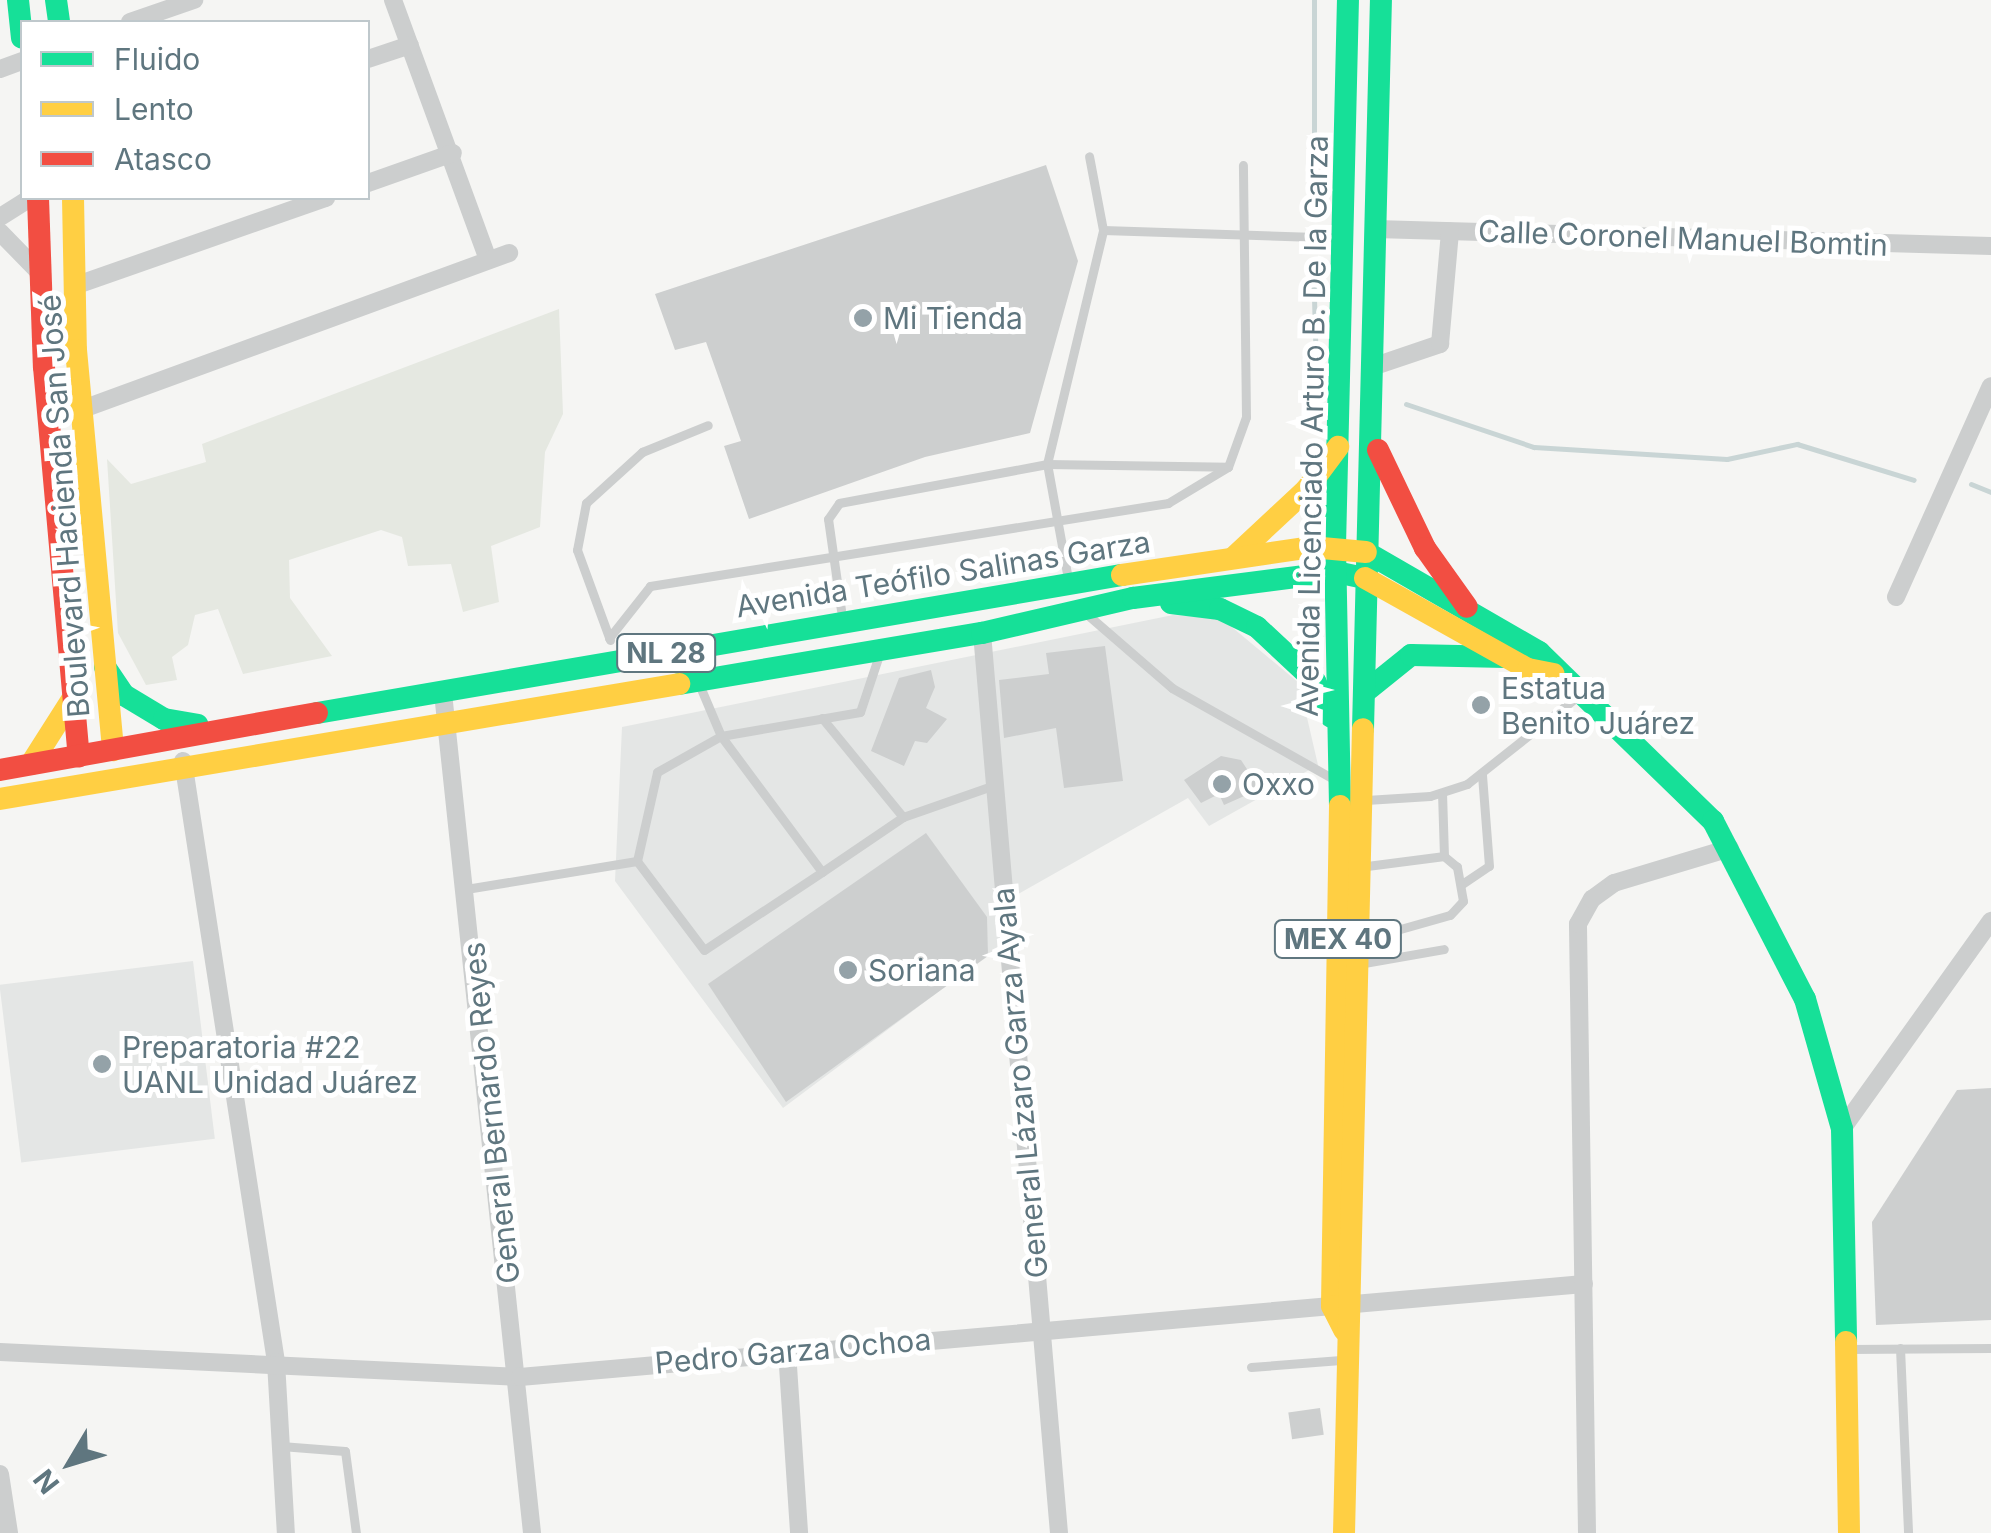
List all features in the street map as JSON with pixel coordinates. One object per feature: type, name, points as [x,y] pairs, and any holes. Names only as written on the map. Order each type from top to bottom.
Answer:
[{"type":"main road","name":"Avenida Licenciado Arturo B. De la Garza","points":[[1344,1533],[1340,783],[1334,546],[1348,0]]},
{"type":"main road","name":"Avenida Licenciado Arturo B. De la Garza","points":[[1343,1306],[1365,867],[1364,578],[1375,443],[1381,0]]},
{"type":"main road","points":[[1374,300],[1344,239],[1377,195]]},
{"type":"main road","name":"Boulevard Hacienda San José","points":[[38,200],[50,444],[79,756]]},
{"type":"main road","name":"Boulevard Hacienda San José","points":[[73,200],[80,410],[92,474],[113,750]]},
{"type":"main road","points":[[50,444],[87,442]]},
{"type":"main road","points":[[1375,443],[1424,548],[1467,608]]},
{"type":"main road","points":[[1233,558],[1338,448]]},
{"type":"main road","points":[[55,481],[92,474]]},
{"type":"main road","name":"Avenida Teófilo Salinas Garza","points":[[0,770],[113,750],[210,727],[444,693],[900,608],[1334,546],[1366,552],[1467,608],[1538,652],[1554,674]]},
{"type":"main road","name":"Avenida Teófilo Salinas Garza","points":[[3,800],[447,721],[982,633],[1134,598],[1336,572],[1364,578],[1506,657]]},
{"type":"main road","points":[[1134,598],[1220,609],[1257,627],[1315,681],[1338,732]]},
{"type":"main road","points":[[900,608],[906,644]]},
{"type":"main road","points":[[1365,692],[1411,655],[1506,657],[1554,674],[1690,791],[1730,848],[1805,999],[1842,1129],[1849,1533]]},
{"type":"main road","points":[[105,667],[124,694],[164,719],[210,727]]},
{"type":"main road","points":[[31,764],[76,692]]},
{"type":"street","points":[[136,20],[194,0]]},
{"type":"street","points":[[392,0],[454,153],[488,260]]},
{"type":"street","points":[[370,58],[410,44]]},
{"type":"street","points":[[370,182],[454,153]]},
{"type":"street","points":[[0,216],[27,200]]},
{"type":"street","points":[[76,285],[320,200]]},
{"type":"street","name":"Calle Coronel Manuel Bomtin","points":[[1375,229],[1991,246]]},
{"type":"street","points":[[1375,366],[1440,344],[1450,231]]},
{"type":"street","points":[[0,232],[42,278]]},
{"type":"street","points":[[80,410],[510,254]]},
{"type":"street","points":[[1896,597],[1991,386]]},
{"type":"street","name":"General Lázaro Garza Ayala","points":[[982,633],[1059,1533]]},
{"type":"street","name":"General Bernardo Reyes","points":[[444,693],[520,1377],[532,1533]]},
{"type":"street","points":[[180,734],[276,1362],[286,1533]]},
{"type":"street","points":[[1588,1533],[1578,924],[1592,899],[1614,883],[1730,848]]},
{"type":"street","points":[[1842,1129],[1991,922]]},
{"type":"street","name":"Pedro Garza Ochoa","points":[[0,1352],[276,1362],[520,1377],[1041,1327],[1584,1284]]},
{"type":"street","points":[[787,1351],[800,1533]]},
{"type":"street","points":[[0,1474],[9,1533]]},
{"type":"lane","points":[[1069,582],[1048,464],[1103,230],[1089,156]]},
{"type":"lane","points":[[610,638],[650,586],[1168,503],[1228,467],[1246,417],[1243,164]]},
{"type":"lane","points":[[1103,230],[1246,229],[1344,239]]},
{"type":"lane","points":[[618,662],[576,550],[586,503],[642,452],[708,426]]},
{"type":"lane","points":[[842,618],[828,518],[840,503],[1048,464],[1228,467]]},
{"type":"lane","points":[[1083,610],[1172,688],[1365,800],[1442,794],[1482,774],[1580,694]]},
{"type":"lane","points":[[881,648],[864,708],[721,736],[656,772],[637,862],[704,950],[903,817],[994,785]]},
{"type":"lane","points":[[696,679],[721,736],[822,872]]},
{"type":"lane","points":[[822,718],[903,817]]},
{"type":"lane","points":[[1462,884],[1489,866],[1482,774]]},
{"type":"lane","points":[[1362,951],[1450,915],[1462,901],[1462,884],[1444,856],[1442,794]]},
{"type":"lane","points":[[1365,867],[1444,856]]},
{"type":"lane","points":[[466,889],[637,862]]},
{"type":"lane","points":[[1362,951],[1444,949]]},
{"type":"lane","points":[[1900,1348],[1908,1533]]},
{"type":"lane","points":[[1844,1350],[1991,1348]]},
{"type":"lane","points":[[1252,1367],[1344,1360]]},
{"type":"lane","points":[[281,1446],[345,1451],[356,1533]]},
{"type":"shaded area","points":[[559,309],[563,414],[545,452],[540,527],[491,546],[499,602],[463,612],[451,564],[408,566],[402,537],[381,530],[289,560],[290,598],[332,656],[243,674],[218,609],[195,615],[188,645],[172,657],[177,680],[146,685],[118,633],[107,459],[131,484],[206,462],[202,444]]},
{"type":"shaded area","points":[[1173,615],[1221,618],[1299,683],[1318,765],[1209,826],[1188,798],[1013,897],[1001,945],[783,1108],[615,881],[622,727]]},
{"type":"shaded area","name":"Preparatoria #22 UANL Unidad Juárez","points":[[193,961],[215,1139],[21,1162],[0,985]]},
{"type":"building","name":"Mi Tienda","points":[[1046,165],[1078,261],[1030,433],[925,457],[749,519],[724,446],[741,441],[706,342],[675,350],[655,294]]},
{"type":"building","points":[[1105,646],[1123,781],[1064,788],[1056,728],[1004,738],[999,680],[1049,674],[1046,653]]},
{"type":"building","points":[[931,670],[935,687],[926,708],[947,719],[927,743],[915,741],[904,766],[871,751],[899,678]]},
{"type":"building","name":"Oxxo","points":[[1221,756],[1241,760],[1260,789],[1224,805],[1219,794],[1201,803],[1184,780]]},
{"type":"building","name":"Soriana","points":[[926,833],[987,917],[988,956],[786,1102],[708,984]]},
{"type":"building","points":[[1991,1088],[1991,1320],[1876,1325],[1872,1222],[1957,1090]]},
{"type":"building","points":[[1320,1408],[1324,1435],[1292,1439],[1288,1412]]},
{"type":"waterway","points":[[1314,0],[1314,202]]},
{"type":"waterway","points":[[1313,262],[1316,372],[1326,380]]},
{"type":"waterway","points":[[1406,404],[1534,447],[1727,459],[1797,444],[1914,480]]},
{"type":"waterway","points":[[1971,484],[1991,492]]},
{"type":"traffic: fast","points":[[18,0],[20,20]]},
{"type":"traffic: fast","points":[[56,0],[59,20]]},
{"type":"traffic: fast","points":[[1340,806],[1335,546],[1348,0]]},
{"type":"traffic: fast","points":[[1363,729],[1381,0]]},
{"type":"traffic: fast","points":[[1366,552],[1539,652],[1713,821],[1805,999],[1842,1129],[1846,1342]]},
{"type":"traffic: fast","points":[[679,684],[982,633],[1133,598],[1336,572],[1365,578]]},
{"type":"traffic: fast","points":[[317,713],[1122,575]]},
{"type":"traffic: fast","points":[[1171,603],[1220,609],[1257,627],[1315,681],[1331,717]]},
{"type":"traffic: fast","points":[[1365,692],[1411,655],[1506,657]]},
{"type":"traffic: fast","points":[[105,667],[124,695],[164,719],[197,725]]},
{"type":"traffic: slow","points":[[73,200],[76,350],[113,750]]},
{"type":"traffic: slow","points":[[1233,558],[1306,490],[1338,447]]},
{"type":"traffic: slow","points":[[1122,575],[1311,547],[1366,552]]},
{"type":"traffic: slow","points":[[1365,578],[1528,669],[1554,674]]},
{"type":"traffic: slow","points":[[0,799],[679,684]]},
{"type":"traffic: slow","points":[[31,764],[76,693]]},
{"type":"traffic: slow","points":[[1344,1533],[1363,729]]},
{"type":"traffic: slow","points":[[1340,806],[1332,1306],[1344,1330]]},
{"type":"traffic: slow","points":[[1846,1342],[1849,1533]]},
{"type":"traffic: jam","points":[[38,200],[44,367],[79,756]]},
{"type":"traffic: jam","points":[[1378,450],[1425,548],[1467,607]]},
{"type":"traffic: jam","points":[[0,770],[317,713]]},
{"type":"place","name":"Mi Tienda","points":[[863,318]]},
{"type":"place","name":"Estatua Benito Juárez","points":[[1481,705]]},
{"type":"place","name":"Oxxo","points":[[1222,784]]},
{"type":"place","name":"Soriana","points":[[848,970]]},
{"type":"place","name":"Preparatoria #22 UANL Unidad Juárez","points":[[102,1064]]}]
